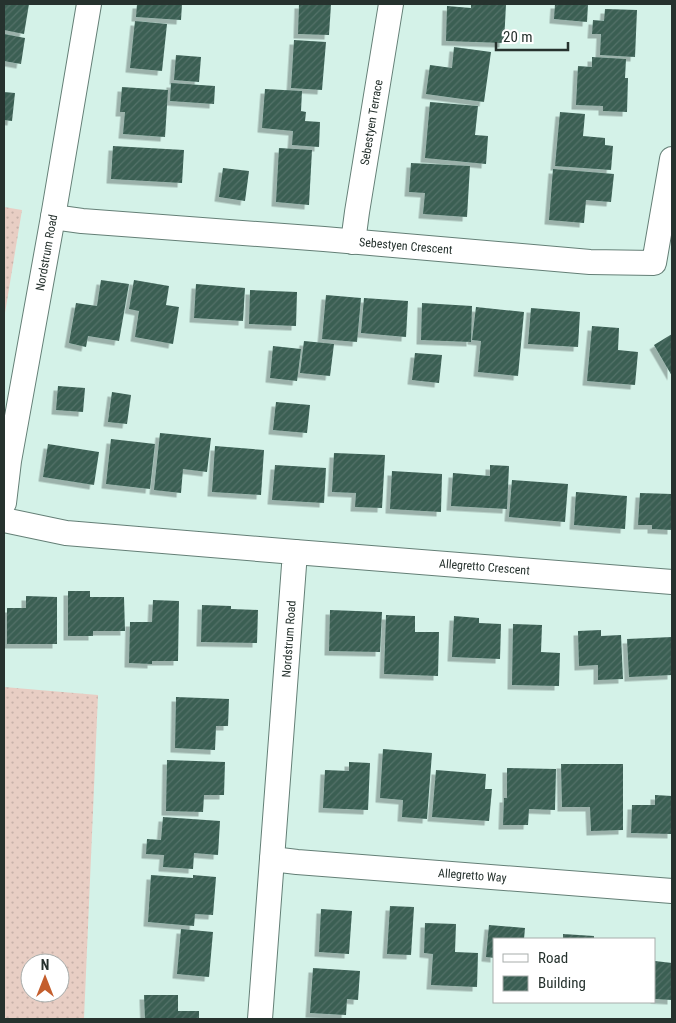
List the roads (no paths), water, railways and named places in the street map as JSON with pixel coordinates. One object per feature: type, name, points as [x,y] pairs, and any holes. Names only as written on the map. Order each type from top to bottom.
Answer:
[{"type":"street","name":"Nordstrum Road","points":[[4,503],[9,461],[89,4]]},
{"type":"street","name":"Sebestyen Terrace","points":[[353,242],[391,4]]},
{"type":"street","name":"Sebestyen Crescent","points":[[53,217],[82,221],[590,262],[654,263],[672,159]]},
{"type":"street","points":[[4,520],[66,533],[296,552]]},
{"type":"street","name":"Nordstrum Road","points":[[260,1019],[296,552]]},
{"type":"street","name":"Allegretto Crescent","points":[[296,552],[672,582]]},
{"type":"street","name":"Allegretto Way","points":[[272,859],[672,891]]}]
